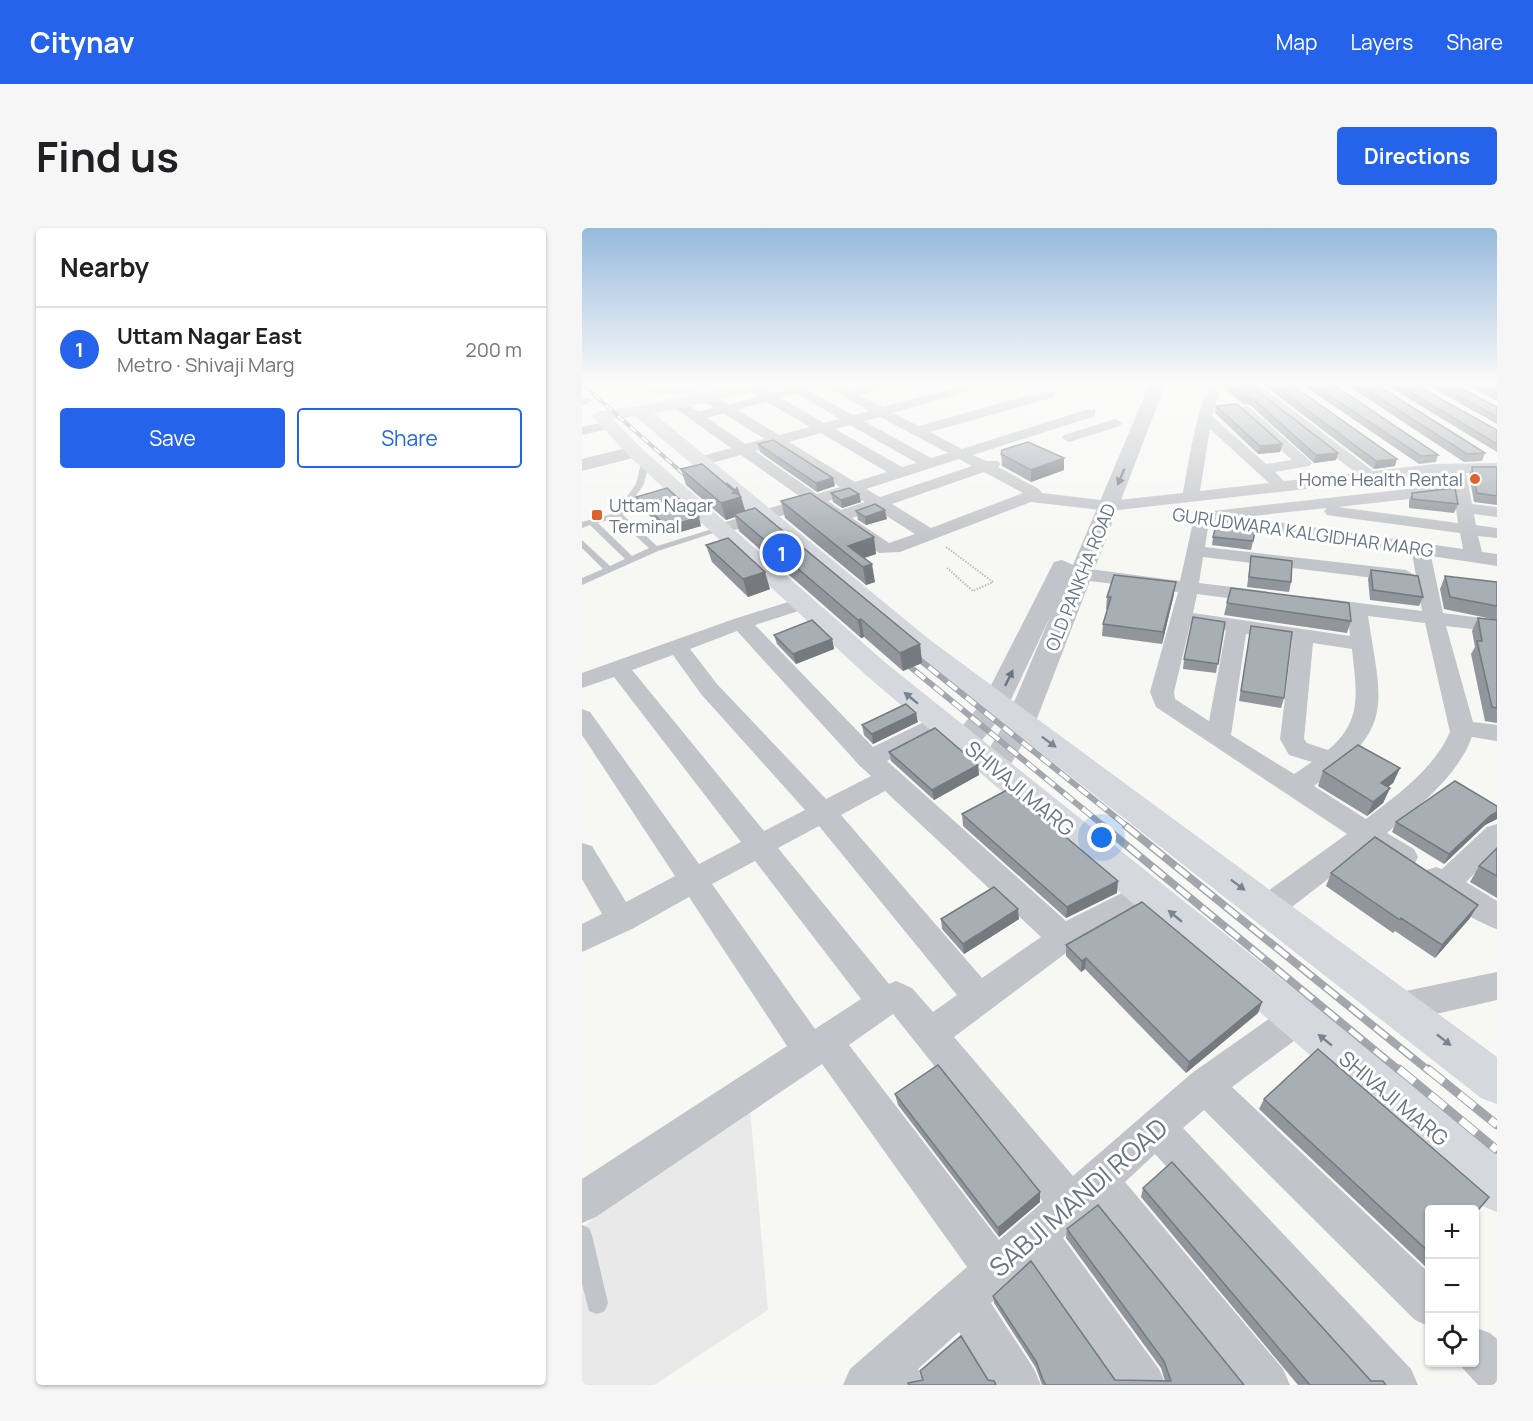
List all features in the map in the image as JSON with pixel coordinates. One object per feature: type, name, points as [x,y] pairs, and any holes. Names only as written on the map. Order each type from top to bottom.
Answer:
[{"type":"main road","name":"SHIVAJI MARG","points":[[621,437],[877,670],[1408,1109],[1497,1188]]},
{"type":"main road","points":[[671,437],[921,646],[1401,1007],[1497,1083]]},
{"type":"street","points":[[726,437],[882,548],[889,549],[1031,497],[1100,506],[1494,462]]},
{"type":"street","points":[[775,437],[851,488],[928,534]]},
{"type":"street","points":[[699,461],[786,437]]},
{"type":"street","points":[[839,437],[842,439],[850,460]]},
{"type":"street","points":[[884,437],[931,464]]},
{"type":"street","points":[[928,437],[1033,492],[1031,497]]},
{"type":"street","points":[[909,450],[954,437]]},
{"type":"street","points":[[722,528],[1013,437]]},
{"type":"street","points":[[1049,445],[1077,437]]},
{"type":"street","name":"OLD PANKHA ROAD","points":[[994,767],[1021,722],[1082,574],[1117,437]]},
{"type":"street","name":"OLD PANKHA ROAD","points":[[953,733],[996,704],[1100,506],[1133,437]]},
{"type":"street","points":[[1191,496],[1201,437]]},
{"type":"street","points":[[1226,437],[1281,486]]},
{"type":"street","points":[[1262,469],[1304,463],[1275,437]]},
{"type":"street","points":[[1319,437],[1371,477]]},
{"type":"street","points":[[797,452],[842,439]]},
{"type":"street","points":[[1439,455],[1457,467],[1473,556]]},
{"type":"street","points":[[582,465],[641,456]]},
{"type":"street","points":[[1396,458],[1415,471]]},
{"type":"street","points":[[841,517],[1006,459]]},
{"type":"street","points":[[832,475],[850,460]]},
{"type":"street","points":[[814,463],[879,460],[900,473]]},
{"type":"street","points":[[985,486],[1007,478]]},
{"type":"street","points":[[1460,488],[1201,517],[1189,587],[1162,698],[1173,709],[1218,739],[1296,786],[1497,917]]},
{"type":"street","name":"GURUDWARA KALGIDHAR MARG","points":[[1100,506],[1201,517],[1497,560]]},
{"type":"street","points":[[1287,506],[1497,533]]},
{"type":"street","points":[[1464,508],[1497,512]]},
{"type":"street","points":[[861,531],[920,509]]},
{"type":"street","points":[[1359,540],[1360,571]]},
{"type":"street","points":[[1268,908],[1368,832],[1438,772],[1457,747],[1462,728],[1433,618],[1435,580],[1421,549]]},
{"type":"street","points":[[1196,551],[1435,580]]},
{"type":"street","points":[[1082,574],[1497,626]]},
{"type":"street","points":[[582,681],[741,623],[804,603]]},
{"type":"street","points":[[1296,786],[1348,746],[1363,726],[1366,716],[1357,608]]},
{"type":"street","points":[[1182,617],[1361,644]]},
{"type":"street","points":[[741,623],[879,769],[1063,938]]},
{"type":"street","points":[[1218,739],[1238,627]]},
{"type":"street","points":[[1303,636],[1292,739],[1298,749],[1331,760]]},
{"type":"street","points":[[677,646],[709,689],[823,812],[980,999]]},
{"type":"street","points":[[618,668],[884,1002]]},
{"type":"street","points":[[582,717],[694,882],[819,1047],[979,1284],[1018,1385]]},
{"type":"street","points":[[1462,728],[1497,732]]},
{"type":"street","points":[[582,939],[823,812],[879,769],[953,733]]},
{"type":"street","points":[[1445,884],[1496,836]]},
{"type":"street","points":[[582,854],[621,920]]},
{"type":"street","points":[[930,1034],[1063,938],[1146,892]]},
{"type":"street","points":[[1401,1007],[1497,986]]},
{"type":"street","points":[[582,1203],[896,996],[1267,1385]]},
{"type":"street","name":"SABJI MANDI ROAD","points":[[886,1378],[979,1284],[1205,1085],[1298,1018]]},
{"type":"street","points":[[1205,1085],[1425,1300]]},
{"type":"street","points":[[1157,1128],[1395,1385]]},
{"type":"street","points":[[1035,1235],[1143,1385]]},
{"type":"street","points":[[1479,1354],[1497,1371]]},
{"type":"lane","points":[[587,524],[618,515],[640,484],[641,456]]},
{"type":"lane","points":[[618,515],[655,549]]},
{"type":"lane","points":[[587,524],[632,560]]},
{"type":"lane","points":[[583,581],[655,549],[722,528]]},
{"type":"lane","points":[[582,543],[609,570]]},
{"type":"lane","points":[[582,1235],[597,1303]]},
{"type":"path","points":[[928,534],[993,582],[973,591],[947,568]]},
{"type":"shaded area","points":[[750,1109],[768,1310],[654,1385],[582,1385],[582,1227]]},
{"type":"building","points":[[1250,437],[1274,437],[1282,444],[1260,446]]},
{"type":"building","points":[[1296,437],[1317,437],[1338,453],[1316,455]]},
{"type":"building","points":[[1344,437],[1366,437],[1397,459],[1376,461]]},
{"type":"building","points":[[1392,437],[1411,437],[1438,455],[1421,456]]},
{"type":"building","points":[[1440,437],[1460,437],[1485,453],[1467,454]]},
{"type":"building","points":[[1485,437],[1497,437],[1497,444]]},
{"type":"building","points":[[773,440],[833,478],[816,483],[758,444]]},
{"type":"building","points":[[1028,442],[1064,458],[1031,470],[1001,454],[1002,450]]},
{"type":"building","points":[[702,464],[741,497],[721,503],[681,469]]},
{"type":"building","points":[[1472,467],[1497,467],[1497,496],[1477,493]]},
{"type":"building","points":[[667,488],[699,517],[667,527],[636,497]]},
{"type":"building","points":[[849,488],[859,494],[841,500],[831,493]]},
{"type":"building","points":[[1455,488],[1458,504],[1412,499],[1412,493]]},
{"type":"building","points":[[810,493],[874,537],[848,546],[872,564],[863,567],[781,501]]},
{"type":"building","points":[[875,504],[885,510],[865,517],[856,511]]},
{"type":"building","points":[[755,508],[920,644],[900,653],[734,514]]},
{"type":"building","points":[[1219,514],[1224,514],[1227,518],[1257,523],[1253,541],[1213,537]]},
{"type":"building","points":[[728,538],[765,572],[743,579],[706,545]]},
{"type":"building","points":[[1251,556],[1292,561],[1291,582],[1249,577]]},
{"type":"building","points":[[1371,570],[1418,576],[1423,597],[1373,590]]},
{"type":"building","points":[[1114,575],[1176,582],[1163,632],[1103,624],[1111,597],[1107,597]]},
{"type":"building","points":[[1445,576],[1497,582],[1497,606],[1450,597]]},
{"type":"building","points":[[1231,588],[1349,603],[1351,621],[1227,603]]},
{"type":"building","points":[[1193,617],[1225,622],[1218,664],[1184,659]]},
{"type":"building","points":[[1478,618],[1497,620],[1497,708],[1492,707],[1477,641],[1482,641]]},
{"type":"building","points":[[812,620],[832,639],[793,654],[774,635]]},
{"type":"building","points":[[1251,626],[1292,632],[1284,698],[1241,691]]},
{"type":"building","points":[[906,704],[916,713],[872,734],[862,725]]},
{"type":"building","points":[[935,728],[978,765],[932,790],[889,752]]},
{"type":"building","points":[[1358,745],[1400,768],[1381,783],[1390,788],[1373,802],[1323,771]]},
{"type":"building","points":[[1455,781],[1497,806],[1497,812],[1449,854],[1396,822]]},
{"type":"building","points":[[1009,789],[1118,881],[1067,907],[962,814]]},
{"type":"building","points":[[1375,837],[1478,905],[1442,945],[1401,918],[1400,920],[1331,873]]},
{"type":"building","points":[[1497,848],[1497,876],[1479,866]]},
{"type":"building","points":[[994,887],[1018,909],[963,944],[941,919]]},
{"type":"building","points":[[1142,902],[1262,1002],[1189,1062],[1086,958],[1082,961],[1066,945]]},
{"type":"building","points":[[1318,1049],[1489,1197],[1479,1209],[1479,1205],[1425,1205],[1425,1248],[1264,1099]]},
{"type":"building","points":[[938,1065],[1040,1192],[998,1228],[895,1094]]},
{"type":"building","points":[[1172,1162],[1371,1381],[1383,1381],[1386,1385],[1310,1385],[1143,1188]]},
{"type":"building","points":[[1098,1205],[1244,1385],[1046,1385],[1036,1361],[993,1296],[1031,1261],[1115,1380],[1171,1381],[1164,1361],[1067,1229]]},
{"type":"building","points":[[961,1336],[988,1380],[994,1381],[996,1385],[909,1385],[908,1383],[923,1380],[920,1371]]},
{"type":"railway","points":[[642,437],[696,485]]},
{"type":"railway","points":[[910,652],[1128,827]]},
{"type":"railway","points":[[897,656],[1105,827]]},
{"type":"railway","points":[[1103,826],[1400,1071]]},
{"type":"railway","points":[[1126,826],[1429,1071]]},
{"type":"railway","points":[[1399,1069],[1497,1150]]},
{"type":"railway","points":[[1428,1069],[1497,1125]]},
{"type":"place","name":"Home Health Rental","points":[[1475,479]]},
{"type":"place","name":"Uttam Nagar Terminal","points":[[597,515]]},
{"type":"place","name":"Uttam Nagar East","points":[[782,553]]}]
